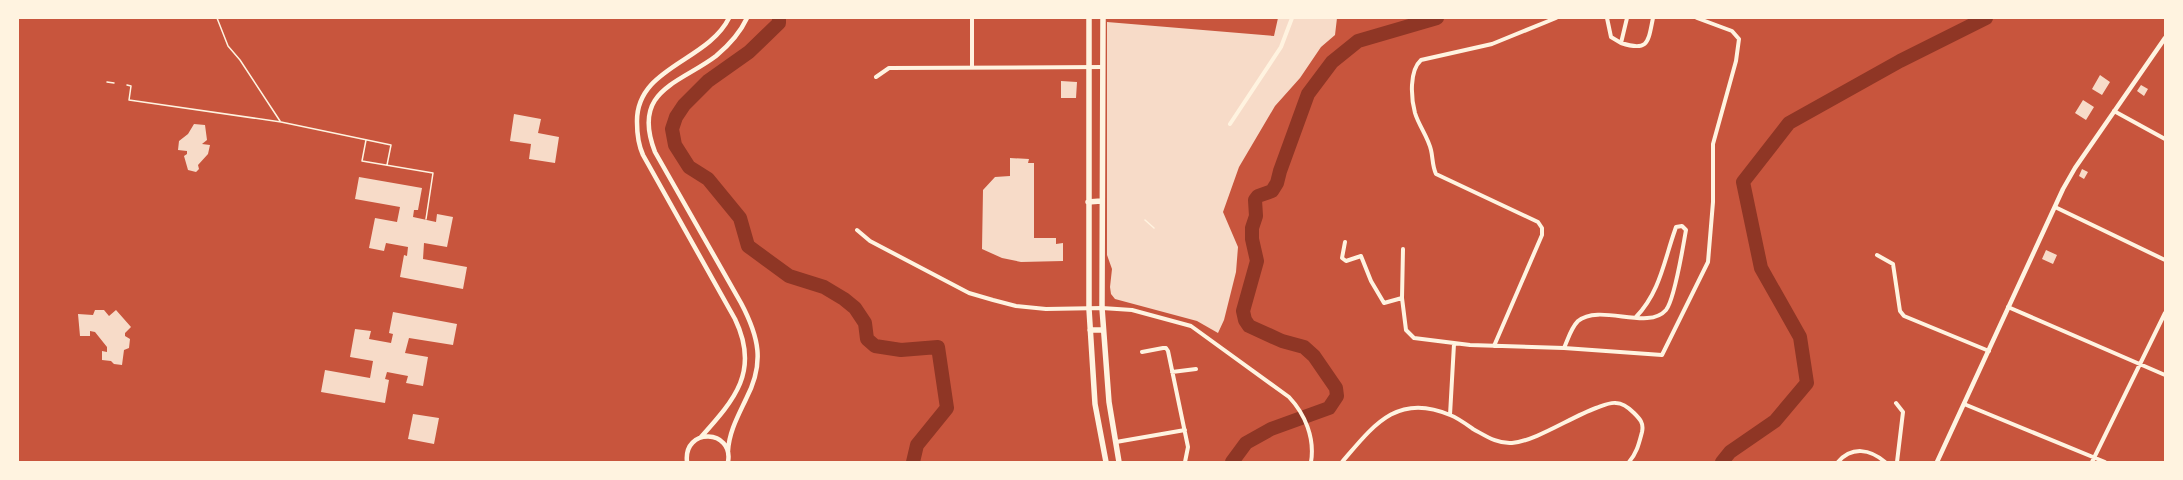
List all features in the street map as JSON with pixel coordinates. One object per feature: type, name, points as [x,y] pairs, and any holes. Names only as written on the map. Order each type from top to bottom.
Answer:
[{"type":"main road","points":[[1089,18],[1089,308],[1095,404],[1106,462]]},
{"type":"main road","points":[[1103,18],[1101,201],[1102,308],[1110,402],[1119,462]]},
{"type":"main road","points":[[1088,202],[1101,201]]},
{"type":"main road","points":[[1090,330],[1103,330]]},
{"type":"street","points":[[687,462],[688,450],[691,445],[701,437],[724,411],[741,382],[745,363],[745,343],[735,319],[643,155],[637,136],[637,116],[639,104],[650,86],[670,68],[710,43],[729,18]]},
{"type":"street","points":[[729,461],[728,451],[730,434],[756,376],[758,351],[756,338],[753,326],[655,152],[650,139],[649,125],[653,106],[663,89],[716,56],[741,30],[746,18]]},
{"type":"street","points":[[972,18],[972,66]]},
{"type":"street","points":[[1230,124],[1280,47],[1292,18]]},
{"type":"street","points":[[1494,346],[1542,235],[1542,228],[1538,222],[1436,174],[1432,164],[1431,150],[1415,113],[1412,83],[1416,65],[1421,60],[1492,44],[1556,18]]},
{"type":"street","points":[[1607,18],[1611,37],[1621,43],[1636,48],[1643,46],[1648,42],[1653,18]]},
{"type":"street","points":[[1621,43],[1627,18]]},
{"type":"street","points":[[1403,249],[1402,298],[1406,330],[1414,338],[1454,344],[1564,348],[1662,355],[1708,262],[1713,202],[1713,144],[1736,61],[1739,39],[1732,30],[1697,18]]},
{"type":"street","points":[[1937,462],[1989,351],[2008,306],[2075,168],[2165,38]]},
{"type":"street","points":[[876,77],[889,68],[972,66],[1103,67]]},
{"type":"street","points":[[2114,111],[2165,139]]},
{"type":"street","points":[[2055,207],[2165,260]]},
{"type":"street","points":[[1564,348],[1574,326],[1584,318],[1593,315],[1636,317],[1654,317],[1661,314],[1668,308],[1681,262],[1686,230],[1682,226],[1676,226],[1659,282],[1647,306],[1636,317]]},
{"type":"street","points":[[857,230],[870,241],[969,293],[1016,306],[1046,309],[1102,308],[1132,310],[1191,326],[1289,397],[1299,407],[1307,422],[1312,456],[1311,462]]},
{"type":"street","points":[[1345,242],[1342,258],[1346,261],[1362,256],[1371,281],[1384,303],[1402,298]]},
{"type":"street","points":[[1877,256],[1893,264],[1900,311],[1904,316],[1989,351]]},
{"type":"street","points":[[2008,306],[2165,375]]},
{"type":"street","points":[[2094,460],[2165,313]]},
{"type":"street","points":[[1450,415],[1454,344]]},
{"type":"street","points":[[1142,352],[1166,348],[1188,446],[1185,462]]},
{"type":"street","points":[[1172,372],[1196,369]]},
{"type":"street","points":[[1342,462],[1367,433],[1384,417],[1395,411],[1419,406],[1450,415],[1500,443],[1513,443],[1527,440],[1576,415],[1609,403],[1617,403],[1632,411],[1641,420],[1643,427],[1635,455],[1629,462]]},
{"type":"street","points":[[1896,403],[1903,412],[1903,420],[1896,462]]},
{"type":"street","points":[[1964,404],[2094,460],[2105,462]]},
{"type":"street","points":[[1116,442],[1185,430]]},
{"type":"street","points":[[701,437],[714,437],[725,445],[728,451]]},
{"type":"street","points":[[1838,462],[1848,452],[1856,450],[1867,451],[1884,462]]},
{"type":"path","points":[[217,18],[228,46],[240,60],[281,122]]},
{"type":"path","points":[[107,82],[114,83]]},
{"type":"path","points":[[127,85],[131,86],[129,100],[281,122],[391,145],[387,165]]},
{"type":"path","points":[[366,140],[362,161],[433,172],[426,219]]},
{"type":"path","points":[[1145,220],[1154,228]]},
{"type":"building","points":[[1278,18],[1337,18],[1335,35],[1321,47],[1300,78],[1275,106],[1239,167],[1223,212],[1238,247],[1236,272],[1224,320],[1218,333],[1197,321],[1115,299],[1111,294],[1110,287],[1112,269],[1107,255],[1107,22],[1274,36]]},
{"type":"building","points":[[2100,75],[2110,82],[2102,95],[2092,89]]},
{"type":"building","points":[[1061,81],[1077,82],[1076,98],[1061,98]]},
{"type":"building","points":[[2141,85],[2148,89],[2144,96],[2137,91]]},
{"type":"building","points":[[2083,100],[2094,107],[2086,120],[2075,113]]},
{"type":"building","points":[[514,114],[541,119],[538,133],[559,137],[555,163],[529,159],[531,144],[510,141]]},
{"type":"building","points":[[194,124],[205,125],[207,140],[202,144],[210,145],[208,154],[198,165],[199,169],[196,172],[188,170],[184,156],[187,154],[187,151],[178,150],[179,141],[188,134]]},
{"type":"building","points":[[1010,158],[1029,159],[1028,163],[1034,163],[1034,238],[1056,238],[1056,244],[1063,243],[1063,261],[1021,262],[1002,258],[982,249],[983,190],[995,177],[1010,176]]},
{"type":"building","points":[[2082,169],[2088,172],[2084,179],[2079,176]]},
{"type":"building","points":[[359,177],[422,188],[418,210],[414,210],[413,217],[436,222],[437,214],[453,217],[447,247],[424,243],[423,259],[467,267],[463,289],[400,277],[404,255],[407,256],[408,247],[386,243],[384,251],[369,248],[375,218],[397,222],[400,207],[355,199]]},
{"type":"building","points":[[2046,250],[2057,255],[2053,264],[2042,259]]},
{"type":"building","points":[[95,310],[104,310],[109,316],[116,310],[131,327],[125,333],[125,336],[130,339],[129,348],[124,350],[122,365],[114,364],[111,361],[102,360],[102,351],[107,352],[107,347],[95,332],[90,331],[90,336],[80,336],[78,314],[93,315]]},
{"type":"building","points":[[393,312],[457,324],[453,345],[409,338],[405,353],[428,357],[423,386],[406,383],[408,376],[387,372],[385,379],[389,380],[385,403],[321,392],[325,370],[370,378],[373,361],[350,357],[355,329],[371,331],[369,339],[391,343],[393,334],[389,333]]},
{"type":"building","points":[[413,414],[439,418],[434,444],[408,439]]},
{"type":"waterway","points":[[779,18],[779,23],[749,52],[708,81],[684,105],[676,117],[672,129],[675,145],[689,167],[708,179],[740,218],[748,246],[789,276],[824,287],[844,299],[855,308],[865,323],[867,339],[875,346],[901,350],[938,347],[947,408],[917,445],[913,462]]},
{"type":"waterway","points":[[1232,462],[1246,443],[1271,429],[1329,408],[1337,396],[1336,388],[1314,356],[1304,347],[1282,341],[1249,326],[1245,320],[1243,311],[1257,261],[1252,239],[1252,228],[1256,216],[1255,200],[1258,196],[1272,191],[1277,183],[1308,94],[1332,62],[1358,41],[1437,18]]},
{"type":"waterway","points":[[1722,462],[1730,452],[1775,421],[1807,383],[1800,337],[1761,268],[1743,182],[1789,123],[1900,61],[1986,18]]}]
